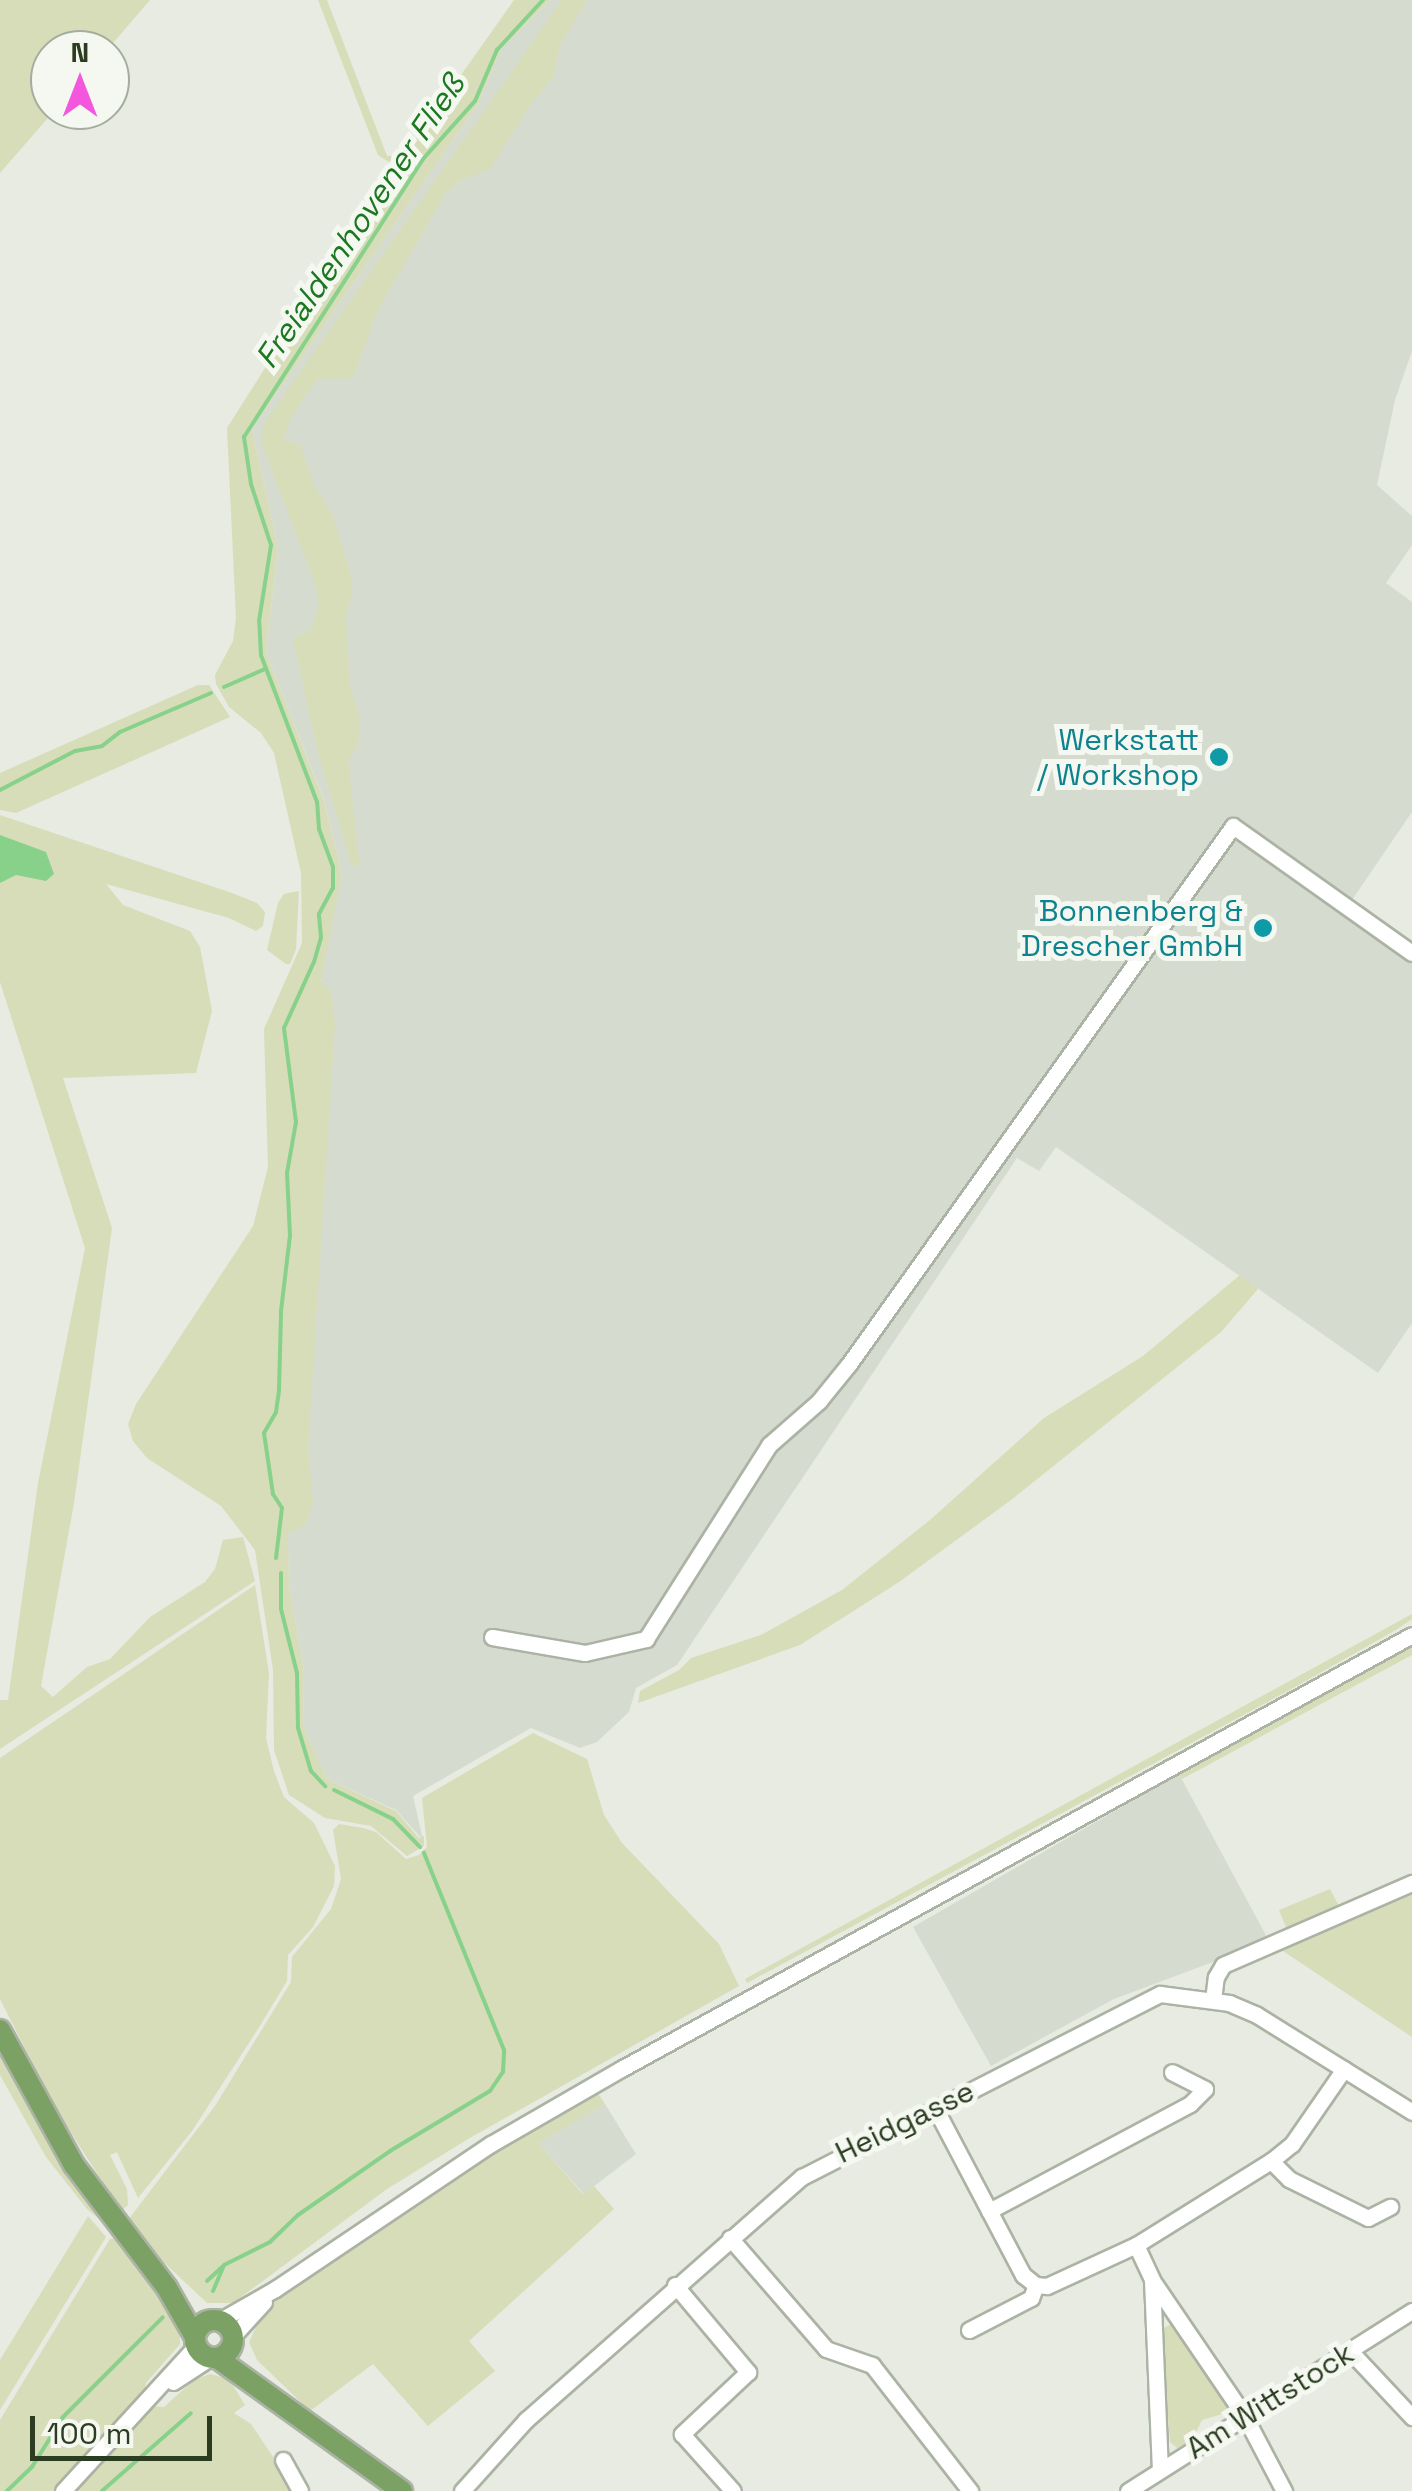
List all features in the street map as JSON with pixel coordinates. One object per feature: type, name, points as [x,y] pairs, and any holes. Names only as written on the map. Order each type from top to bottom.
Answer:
[{"type":"main road","points":[[0,2030],[74,2165],[167,2288],[214,2340],[323,2437],[402,2491]]},
{"type":"street","points":[[492,1637],[584,1653],[646,1640],[769,1445],[819,1401],[849,1364],[1233,826],[1412,952]]},
{"type":"street","points":[[64,2491],[150,2400],[274,2290],[460,2164],[622,2069],[1412,1636]]},
{"type":"street","points":[[1212,2000],[1216,1977],[1224,1966],[1412,1883]]},
{"type":"street","name":"Heidgasse","points":[[462,2491],[526,2420],[675,2285],[826,2160],[1160,1994],[1212,2000],[1257,2015],[1412,2112]]},
{"type":"street","points":[[934,2108],[1022,2275],[1036,2285],[1047,2286],[1136,2245],[1272,2161],[1292,2144],[1344,2070]]},
{"type":"street","points":[[990,2211],[1167,2117],[1205,2090],[1172,2072]]},
{"type":"street","points":[[1272,2161],[1289,2179],[1368,2218],[1390,2207]]},
{"type":"street","points":[[730,2238],[826,2349],[872,2365],[970,2491]]},
{"type":"street","points":[[1136,2245],[1152,2280],[1245,2416],[1284,2491]]},
{"type":"street","points":[[1152,2280],[1160,2469]]},
{"type":"street","points":[[675,2285],[748,2372],[682,2434],[734,2491]]},
{"type":"street","points":[[969,2330],[1032,2298],[1036,2285]]},
{"type":"street","name":"Am Wittstock","points":[[1128,2491],[1412,2310]]},
{"type":"street","points":[[1350,2351],[1412,2417]]},
{"type":"street","points":[[282,2460],[300,2491]]},
{"type":"shaded area","points":[[0,0],[150,0],[124,30],[30,30],[30,130],[38,130],[0,173]]},
{"type":"shaded area","points":[[318,0],[327,0],[387,156],[395,156],[389,162],[378,155]]},
{"type":"shaded area","points":[[514,0],[550,0],[500,50],[478,104],[252,429],[278,548],[266,652],[324,801],[342,874],[321,982],[331,991],[335,1023],[308,1450],[313,1503],[306,1524],[288,1534],[289,1583],[304,1672],[303,1725],[327,1779],[396,1811],[419,1838],[424,1836],[424,1846],[407,1856],[371,1826],[325,1818],[289,1795],[274,1750],[273,1670],[255,1550],[221,1506],[147,1458],[133,1441],[128,1424],[136,1404],[253,1226],[268,1167],[264,1029],[302,943],[301,873],[274,753],[261,733],[229,707],[216,684],[215,675],[233,641],[236,618],[227,428],[362,215]]},
{"type":"shaded area","points":[[550,0],[1412,0],[1412,351],[1395,400],[1377,485],[1412,516],[1412,545],[1386,583],[1412,602],[1412,812],[1352,900],[1412,941],[1412,1323],[1378,1373],[1056,1147],[1039,1171],[1017,1158],[677,1665],[636,1688],[629,1712],[597,1742],[580,1748],[531,1728],[413,1796],[423,1840],[396,1810],[327,1779],[303,1726],[304,1672],[289,1583],[287,1514],[301,1129],[327,940],[342,874],[324,800],[266,652],[278,548],[252,429],[478,104],[500,50]]},
{"type":"shaded area","points":[[562,0],[587,0],[560,45],[553,78],[531,104],[490,169],[461,180],[446,193],[379,308],[353,378],[317,379],[292,416],[283,440],[300,444],[314,486],[332,514],[350,572],[352,593],[346,616],[350,687],[360,716],[358,745],[348,760],[360,866],[352,866],[319,756],[293,639],[312,629],[319,603],[261,442],[263,425]]},
{"type":"shaded area","points":[[198,685],[209,685],[230,717],[16,813],[0,810],[0,773]]},
{"type":"shaded area","points":[[0,815],[232,893],[257,903],[265,912],[263,926],[256,931],[229,918],[106,884],[123,905],[190,931],[200,947],[212,1011],[196,1073],[63,1078],[112,1228],[74,1503],[41,1686],[53,1697],[87,1667],[110,1659],[150,1617],[205,1582],[215,1569],[223,1540],[243,1537],[255,1581],[0,1749],[0,1700],[8,1700],[38,1483],[85,1248],[0,982]]},
{"type":"shaded area","points":[[0,835],[46,852],[54,874],[46,881],[16,875],[0,883]]},
{"type":"shaded area","points":[[299,891],[296,949],[290,964],[286,964],[267,950],[278,903],[284,894]]},
{"type":"shaded area","points":[[1240,1275],[1258,1289],[1221,1332],[1011,1500],[899,1582],[800,1645],[638,1703],[640,1691],[679,1670],[691,1658],[761,1635],[842,1590],[930,1520],[1044,1418],[1143,1356]]},
{"type":"shaded area","points":[[255,1585],[269,1673],[266,1738],[274,1771],[284,1797],[314,1823],[335,1866],[334,1886],[313,1927],[288,1955],[287,1981],[258,2029],[192,2131],[138,2198],[117,2152],[110,2155],[127,2189],[128,2205],[121,2211],[54,2106],[0,1999],[0,1758]]},
{"type":"shaded area","points":[[1412,1614],[1412,1619],[1396,1630],[1295,1687],[747,1983],[745,1979]]},
{"type":"shaded area","points":[[1412,1644],[1412,1655],[1182,1779],[1179,1774]]},
{"type":"shaded area","points":[[533,1733],[587,1759],[604,1815],[622,1843],[719,1944],[739,1986],[387,2189],[233,2303],[207,2303],[154,2253],[128,2220],[215,2106],[291,1982],[292,1957],[331,1909],[341,1879],[333,1830],[339,1824],[363,1828],[376,1832],[406,1859],[419,1855],[427,1847],[422,1798]]},
{"type":"shaded area","points":[[1179,1774],[1269,1941],[1114,1999],[991,2066],[913,1927]]},
{"type":"shaded area","points":[[1408,1888],[1412,1895],[1412,2037],[1277,1947]]},
{"type":"shaded area","points":[[1330,1889],[1341,1910],[1288,1932],[1279,1910]]},
{"type":"shaded area","points":[[0,2045],[109,2227],[87,2209],[46,2157],[0,2075]]},
{"type":"shaded area","points":[[596,2090],[605,2104],[538,2143],[583,2194],[594,2186],[614,2209],[469,2341],[495,2371],[428,2426],[373,2364],[310,2411],[257,2360],[249,2342],[257,2325],[254,2321],[296,2282],[409,2201]]},
{"type":"shaded area","points":[[605,2104],[636,2154],[584,2194],[537,2142]]},
{"type":"shaded area","points":[[88,2216],[106,2237],[0,2410],[0,2360]]},
{"type":"shaded area","points":[[117,2238],[180,2316],[180,2344],[146,2383],[144,2392],[54,2491],[0,2491],[0,2420],[110,2239]]},
{"type":"shaded area","points":[[1172,2324],[1215,2390],[1228,2398],[1232,2411],[1202,2420],[1192,2440],[1177,2448],[1170,2442],[1161,2329]]},
{"type":"shaded area","points":[[210,2374],[229,2379],[245,2405],[234,2413],[251,2424],[296,2491],[72,2491],[153,2406],[164,2407],[194,2380]]},
{"type":"waterway","name":"Freialdenhovener Fließ","points":[[276,1558],[282,1508],[273,1494],[264,1433],[276,1412],[279,1390],[281,1311],[290,1236],[287,1173],[296,1122],[284,1028],[314,962],[321,938],[319,914],[333,888],[333,867],[319,829],[317,802],[261,655],[259,621],[271,545],[251,484],[244,437],[423,159],[475,101],[497,50],[543,0]]},
{"type":"waterway","points":[[224,687],[265,669]]},
{"type":"waterway","points":[[0,790],[75,751],[102,746],[120,732],[211,693]]},
{"type":"waterway","points":[[281,1573],[281,1609],[297,1673],[298,1728],[311,1771],[325,1786]]},
{"type":"waterway","points":[[334,1790],[393,1819],[420,1847]]},
{"type":"waterway","points":[[213,2291],[224,2265],[270,2242],[298,2215],[390,2151],[490,2091],[503,2072],[504,2050],[424,1853]]},
{"type":"waterway","points":[[207,2281],[222,2267]]},
{"type":"waterway","points":[[7,2491],[32,2467],[63,2417],[163,2317]]},
{"type":"waterway","points":[[102,2491],[191,2413]]},
{"type":"place","name":"Werkstatt / Workshop","points":[[1219,757]]},
{"type":"place","name":"Bonnenberg & Drescher GmbH","points":[[1263,928]]}]
